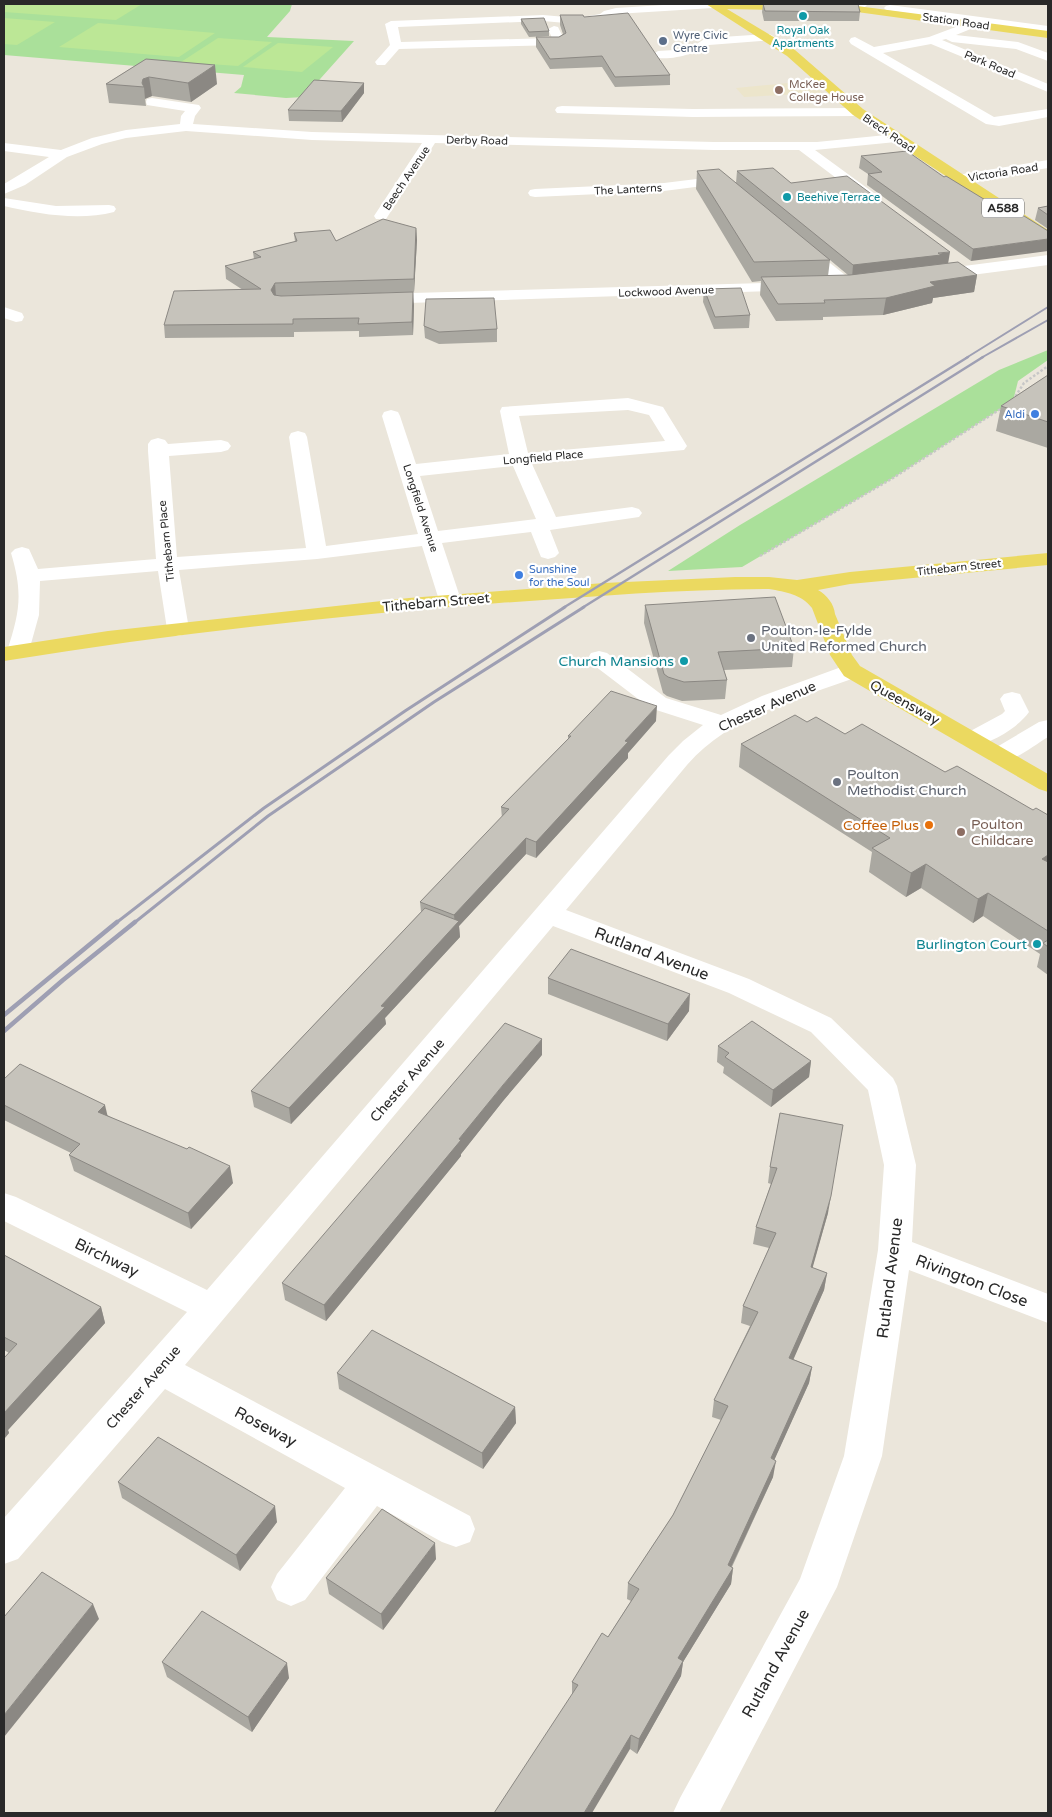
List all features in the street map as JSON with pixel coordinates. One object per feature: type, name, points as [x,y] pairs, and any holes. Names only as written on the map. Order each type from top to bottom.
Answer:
[{"type":"main road","name":"Station Road","points":[[712,4],[859,7],[1048,34]]},
{"type":"main road","name":"Breck Road","points":[[712,4],[791,53],[858,112],[957,179],[1048,237]]},
{"type":"main road","name":"Tithebarn Street","points":[[11,652],[73,641],[315,612],[450,600],[643,588],[762,583],[798,587],[870,576],[1048,559]]},
{"type":"main road","name":"Tithebarn Street","points":[[823,607],[836,592],[870,576]]},
{"type":"main road","points":[[798,587],[815,597],[823,607]]},
{"type":"main road","name":"Queensway","points":[[823,607],[824,614],[841,655],[852,671],[1048,784]]},
{"type":"street","points":[[396,46],[391,24],[550,18],[577,21],[604,17],[608,13],[624,7],[712,4]]},
{"type":"street","points":[[890,8],[1048,29]]},
{"type":"street","points":[[1003,23],[1015,13]]},
{"type":"street","points":[[381,62],[396,46],[559,41],[550,18]]},
{"type":"street","name":"Park Road","points":[[936,38],[974,24]]},
{"type":"street","name":"Park Road","points":[[910,32],[936,38],[1048,88]]},
{"type":"street","points":[[658,55],[675,54],[699,48],[706,42],[769,38]]},
{"type":"street","points":[[873,51],[936,38],[1018,46],[1048,57]]},
{"type":"street","points":[[854,41],[991,121],[999,122],[1048,112]]},
{"type":"street","points":[[1013,73],[1048,67]]},
{"type":"street","points":[[152,102],[194,108],[188,116],[186,127]]},
{"type":"street","points":[[562,110],[693,113],[858,112]]},
{"type":"street","name":"Derby Road","points":[[62,154],[97,141],[126,134],[186,127],[312,136],[431,139],[715,164],[804,145],[896,138]]},
{"type":"street","name":"Beech Avenue","points":[[380,216],[431,139]]},
{"type":"street","points":[[804,145],[805,149],[884,207]]},
{"type":"street","points":[[4,147],[62,154]]},
{"type":"street","points":[[4,190],[20,182],[62,154]]},
{"type":"street","points":[[715,164],[736,192]]},
{"type":"street","name":"The Lanterns","points":[[535,194],[664,187],[715,164]]},
{"type":"street","name":"Victoria Road","points":[[957,179],[1046,166]]},
{"type":"street","points":[[4,202],[81,217],[109,209]]},
{"type":"street","points":[[788,236],[848,286]]},
{"type":"street","points":[[955,260],[971,271]]},
{"type":"street","points":[[914,278],[1048,260]]},
{"type":"street","name":"Lockwood Avenue","points":[[362,300],[848,286],[867,283]]},
{"type":"street","name":"Longfield Place","points":[[409,471],[520,459],[677,446],[656,411],[628,404],[509,411],[520,459]]},
{"type":"street","name":"Longfield Avenue","points":[[391,416],[450,600]]},
{"type":"street","points":[[298,437],[317,553]]},
{"type":"street","name":"Tithebarn Place","points":[[178,629],[167,564],[158,447],[221,446]]},
{"type":"street","points":[[520,459],[543,524],[548,553]]},
{"type":"street","points":[[29,576],[317,553],[632,513]]},
{"type":"street","points":[[11,652],[26,629],[29,576],[22,553]]},
{"type":"street","points":[[4,620],[26,618]]},
{"type":"street","points":[[599,658],[658,703],[703,716],[722,725]]},
{"type":"street","name":"Chester Avenue","points":[[4,1546],[160,1369],[694,743],[747,712],[852,671]]},
{"type":"street","points":[[972,740],[1011,719],[1017,712],[1012,699]]},
{"type":"street","points":[[999,756],[1048,728]]},
{"type":"street","name":"Rutland Avenue","points":[[548,914],[739,986],[821,1025],[882,1086],[900,1165],[895,1250],[863,1456],[820,1577],[695,1813]]},
{"type":"street","name":"Birchway","points":[[4,1206],[211,1308]]},
{"type":"street","name":"Rivington Close","points":[[895,1250],[1048,1309]]},
{"type":"street","name":"Roseway","points":[[160,1369],[456,1529]]},
{"type":"street","points":[[291,1587],[372,1483]]},
{"type":"path","points":[[1013,401],[1024,383],[1048,366]]},
{"type":"path","points":[[759,557],[894,478],[1006,406]]},
{"type":"shaded area","name":"McKee College House","points":[[810,81],[822,93],[744,97],[736,88]]},
{"type":"green space","points":[[4,4],[292,4],[290,11],[267,37],[354,41],[304,97],[286,98],[234,93],[241,87],[244,75],[4,55]]},
{"type":"green space","points":[[4,4],[142,4],[116,20],[4,12]]},
{"type":"green space","points":[[4,18],[55,22],[17,45],[4,44]]},
{"type":"green space","points":[[98,23],[215,33],[179,57],[59,47]]},
{"type":"green space","points":[[218,38],[272,42],[238,66],[181,62]]},
{"type":"green space","points":[[278,43],[333,47],[302,72],[243,67]]},
{"type":"green space","points":[[1048,350],[1048,360],[1018,381],[1013,401],[893,478],[742,567],[668,571],[740,525],[999,370]]},
{"type":"building","points":[[763,4],[858,4],[860,12],[765,11]]},
{"type":"building","points":[[628,13],[670,75],[615,77],[602,56],[550,59],[536,37],[559,37],[566,33],[560,15],[583,15],[584,17]]},
{"type":"building","points":[[544,18],[549,31],[529,32],[521,19]]},
{"type":"building","points":[[146,59],[215,65],[188,83],[149,77],[143,79],[144,87],[106,84]]},
{"type":"building","points":[[314,80],[364,83],[341,111],[288,110]]},
{"type":"building","points":[[907,151],[944,177],[946,176],[1005,212],[1016,211],[1048,231],[1048,239],[973,249],[868,174],[882,172],[861,156]]},
{"type":"building","points":[[773,168],[791,183],[847,176],[950,252],[938,253],[941,255],[853,265],[737,171]]},
{"type":"building","points":[[719,169],[830,260],[754,262],[697,171]]},
{"type":"building","points":[[1048,206],[1048,215],[1038,208]]},
{"type":"building","points":[[383,219],[416,228],[414,279],[275,283],[271,290],[274,295],[281,296],[413,292],[412,322],[358,324],[359,318],[293,319],[293,324],[164,325],[174,291],[261,289],[225,266],[261,257],[253,252],[297,241],[294,233],[330,230],[336,241]]},
{"type":"building","points":[[958,262],[977,275],[930,282],[935,286],[886,298],[824,300],[825,303],[778,304],[761,277],[850,275]]},
{"type":"building","points":[[741,288],[750,315],[715,317],[704,289]]},
{"type":"building","points":[[494,298],[497,329],[439,332],[424,326],[426,299]]},
{"type":"building","points":[[1048,375],[1048,422],[1001,406]]},
{"type":"building","points":[[775,597],[794,648],[718,652],[727,680],[684,682],[664,674],[645,605]]},
{"type":"building","points":[[611,691],[657,706],[625,741],[628,742],[536,842],[526,838],[454,915],[420,902],[509,809],[501,807],[571,736],[568,736]]},
{"type":"building","points":[[795,715],[807,722],[816,717],[845,734],[862,724],[945,772],[957,766],[1033,810],[1036,808],[1048,815],[1048,855],[1042,859],[1048,862],[1048,931],[988,893],[978,899],[926,864],[911,873],[872,848],[890,838],[741,744]]},
{"type":"building","points":[[425,908],[459,921],[381,1006],[385,1007],[289,1108],[251,1091]]},
{"type":"building","points":[[1048,940],[1048,947],[1043,943]]},
{"type":"building","points":[[571,949],[690,994],[668,1024],[548,978]]},
{"type":"building","points":[[752,1021],[811,1061],[773,1090],[725,1057],[729,1053],[718,1046]]},
{"type":"building","points":[[505,1023],[542,1039],[324,1305],[282,1283]]},
{"type":"building","points":[[20,1064],[105,1105],[98,1112],[187,1149],[189,1147],[230,1166],[188,1213],[69,1155],[80,1144],[4,1105],[4,1079]]},
{"type":"building","points":[[780,1113],[843,1125],[831,1196],[811,1267],[827,1273],[789,1358],[812,1367],[771,1458],[776,1461],[728,1565],[733,1568],[678,1658],[683,1661],[639,1739],[631,1735],[584,1813],[494,1813],[578,1685],[572,1682],[602,1633],[608,1637],[639,1589],[628,1583],[673,1515],[728,1406],[714,1400],[758,1312],[743,1306],[776,1233],[756,1227],[777,1168],[770,1167]]},
{"type":"building","points":[[4,1255],[101,1307],[4,1413],[4,1358],[17,1344],[4,1337]]},
{"type":"building","points":[[372,1330],[515,1407],[482,1453],[337,1373]]},
{"type":"building","points":[[158,1437],[275,1506],[236,1555],[118,1482]]},
{"type":"building","points":[[382,1509],[435,1543],[381,1614],[326,1578]]},
{"type":"building","points":[[42,1572],[93,1604],[4,1715],[4,1617]]},
{"type":"building","points":[[202,1611],[287,1663],[248,1717],[162,1662]]},
{"type":"railway","points":[[966,358],[1048,307]]},
{"type":"railway","points":[[981,358],[1048,320]]},
{"type":"railway","points":[[563,608],[968,357]]},
{"type":"railway","points":[[582,608],[983,357]]},
{"type":"railway","points":[[116,923],[264,808],[405,711],[565,607]]},
{"type":"railway","points":[[134,923],[268,816],[434,702],[584,607]]},
{"type":"railway","points":[[4,1015],[117,922]]},
{"type":"railway","points":[[4,1031],[135,922]]},
{"type":"place","name":"Royal Oak Apartments","points":[[803,16]]},
{"type":"place","name":"Wyre Civic Centre","points":[[663,41]]},
{"type":"place","name":"McKee College House","points":[[779,90]]},
{"type":"place","name":"Beehive Terrace","points":[[787,197]]},
{"type":"place","name":"Aldi","points":[[1035,414]]},
{"type":"place","name":"Sunshine for the Soul","points":[[519,575]]},
{"type":"place","name":"Poulton-le-Fylde United Reformed Church","points":[[751,638]]},
{"type":"place","name":"Church Mansions","points":[[684,661]]},
{"type":"place","name":"Poulton Methodist Church","points":[[837,782]]},
{"type":"place","name":"Coffee Plus","points":[[929,825]]},
{"type":"place","name":"Poulton Childcare","points":[[961,832]]},
{"type":"place","name":"Burlington Court","points":[[1037,944]]}]
